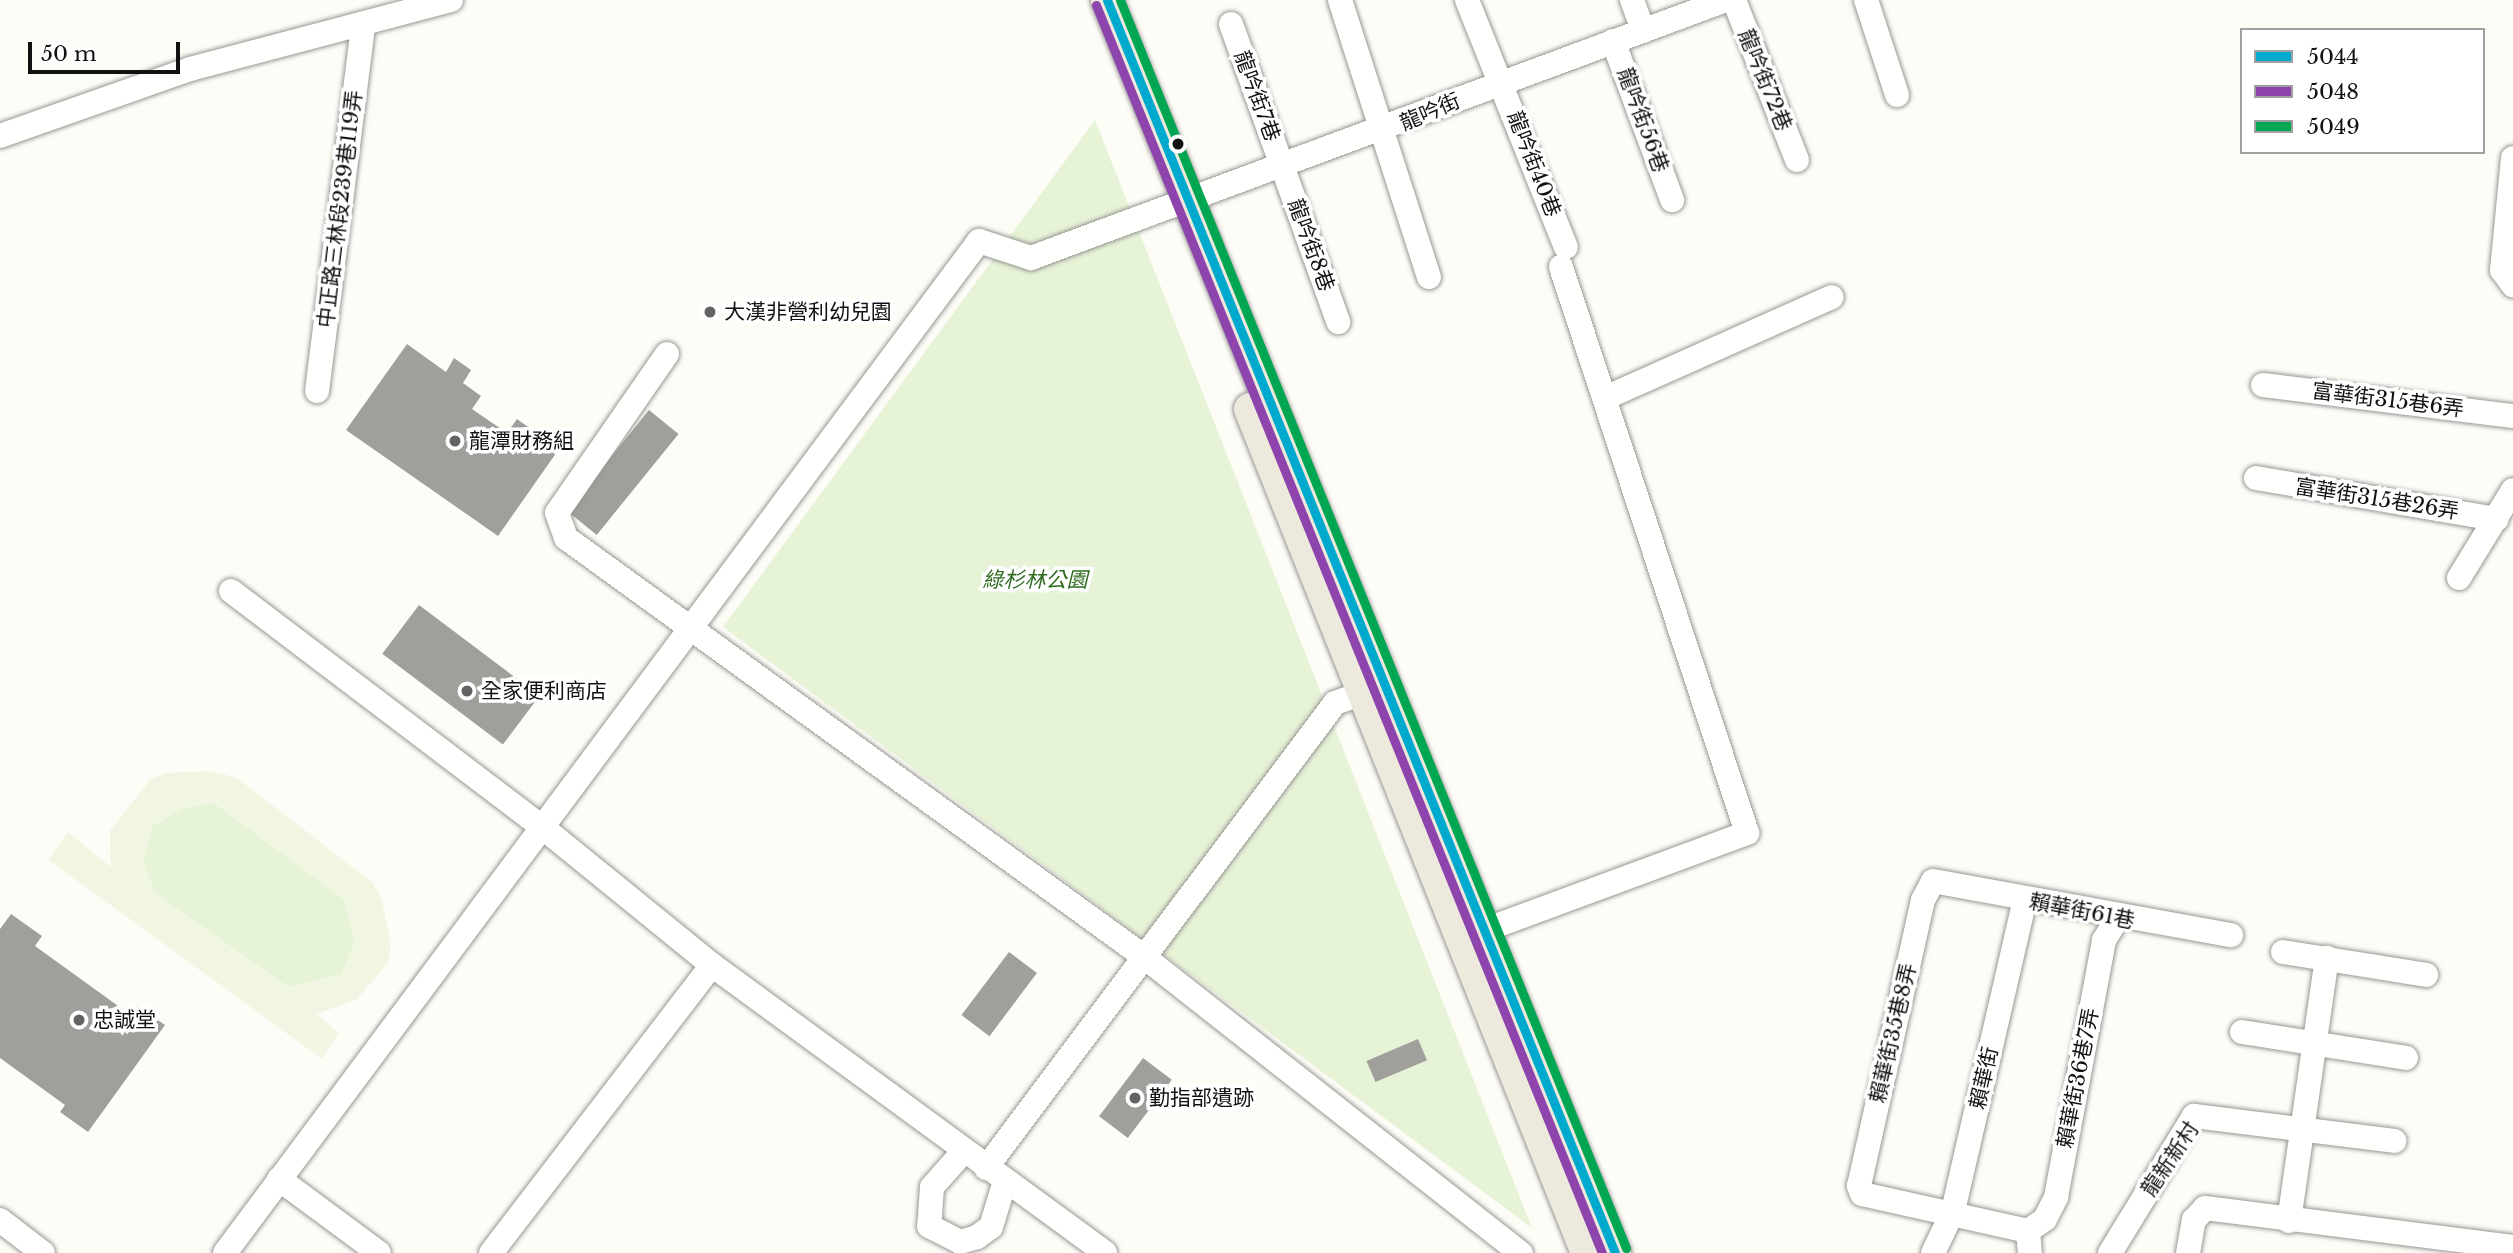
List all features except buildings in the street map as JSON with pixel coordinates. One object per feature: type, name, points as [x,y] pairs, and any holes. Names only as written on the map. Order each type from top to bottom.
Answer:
[{"type":"main road","points":[[1086,0],[1178,207],[1355,638],[1587,1253]]},
{"type":"main road","points":[[1107,0],[1178,207]]},
{"type":"main road","points":[[1373,689],[1482,931],[1615,1253]]},
{"type":"street","points":[[0,136],[190,69],[375,16],[451,0]]},
{"type":"street","points":[[1340,0],[1429,277]]},
{"type":"street","name":"龍吟街40巷","points":[[1467,0],[1502,82],[1563,257],[1605,398],[1747,833],[1482,931]]},
{"type":"street","points":[[1632,0],[1643,31]]},
{"type":"street","name":"龍吟街","points":[[689,628],[979,241],[1031,258],[1384,131],[1502,82],[1726,0]]},
{"type":"street","name":"龍吟街72巷","points":[[1734,0],[1797,160]]},
{"type":"street","points":[[1866,0],[1897,95]]},
{"type":"street","name":"中正路三林段239巷119弄","points":[[317,391],[375,16]]},
{"type":"street","name":"龍吟街7巷","points":[[1231,24],[1283,168]]},
{"type":"street","name":"龍吟街56巷","points":[[1613,41],[1672,200]]},
{"type":"street","points":[[2513,158],[2501,270],[2513,285]]},
{"type":"street","name":"龍吟街8巷","points":[[1283,168],[1338,322]]},
{"type":"street","points":[[1605,398],[1832,297]]},
{"type":"street","points":[[667,354],[557,513],[566,538],[1143,956],[1521,1253]]},
{"type":"street","name":"富華街315巷6弄","points":[[2263,385],[2513,416]]},
{"type":"street","name":"富華街315巷26弄","points":[[2256,478],[2497,519]]},
{"type":"street","points":[[2459,578],[2513,491]]},
{"type":"street","points":[[231,591],[542,827],[712,965],[1105,1253]]},
{"type":"street","points":[[225,1253],[689,628]]},
{"type":"street","points":[[964,1151],[932,1187],[929,1226],[960,1242],[976,1237],[991,1227],[996,1174],[1143,956],[1335,703],[1373,689]]},
{"type":"street","name":"賴華街61巷","points":[[1933,881],[2117,919],[2231,935]]},
{"type":"street","name":"賴華街35巷8弄","points":[[1933,881],[1923,900],[1859,1186],[1863,1194],[1953,1211]]},
{"type":"street","name":"賴華街","points":[[1933,1253],[1953,1211],[2025,900]]},
{"type":"street","name":"賴華街36巷7弄","points":[[2029,1242],[2056,1197],[2104,940],[2117,919]]},
{"type":"street","points":[[2283,951],[2426,975]]},
{"type":"street","points":[[2290,1221],[2300,1132],[2328,958]]},
{"type":"street","points":[[491,1253],[712,965]]},
{"type":"street","points":[[2242,1032],[2406,1058]]},
{"type":"street","name":"龍新新村","points":[[2110,1253],[2194,1116],[2300,1132],[2394,1141]]},
{"type":"street","points":[[279,1179],[379,1253]]},
{"type":"street","points":[[2188,1253],[2194,1220],[2205,1208],[2290,1221],[2513,1247]]},
{"type":"street","points":[[1953,1211],[2029,1242]]},
{"type":"street","points":[[0,1220],[43,1253]]},
{"type":"green space","name":"綠杉林公園","points":[[1095,120],[1532,1228],[723,627]]},
{"type":"green space","points":[[211,771],[237,778],[373,883],[382,901],[391,944],[388,963],[356,1000],[316,1014],[339,1033],[322,1059],[49,860],[68,832],[111,867],[110,831],[150,780],[165,773]],"holes":[[[214,803],[345,900],[355,942],[341,975],[288,987],[155,893],[143,862],[152,826],[186,807]]]},
{"type":"green space","points":[[214,803],[345,900],[355,942],[341,975],[288,987],[155,893],[143,862],[152,826],[186,807]]},
{"type":"transit line","name":"5044","points":[[1107,0],[1615,1253]]},
{"type":"transit line","name":"5049","points":[[1120,0],[1626,1248]]},
{"type":"transit line","name":"5048","points":[[1096,5],[1602,1253]]},
{"type":"place","name":"大漢非營利幼兒園","points":[[710,312]]},
{"type":"place","name":"龍潭財務組","points":[[455,441]]},
{"type":"place","name":"全家便利商店","points":[[467,691]]},
{"type":"place","name":"忠誠堂","points":[[79,1020]]},
{"type":"place","name":"勤指部遺跡","points":[[1135,1098]]}]
